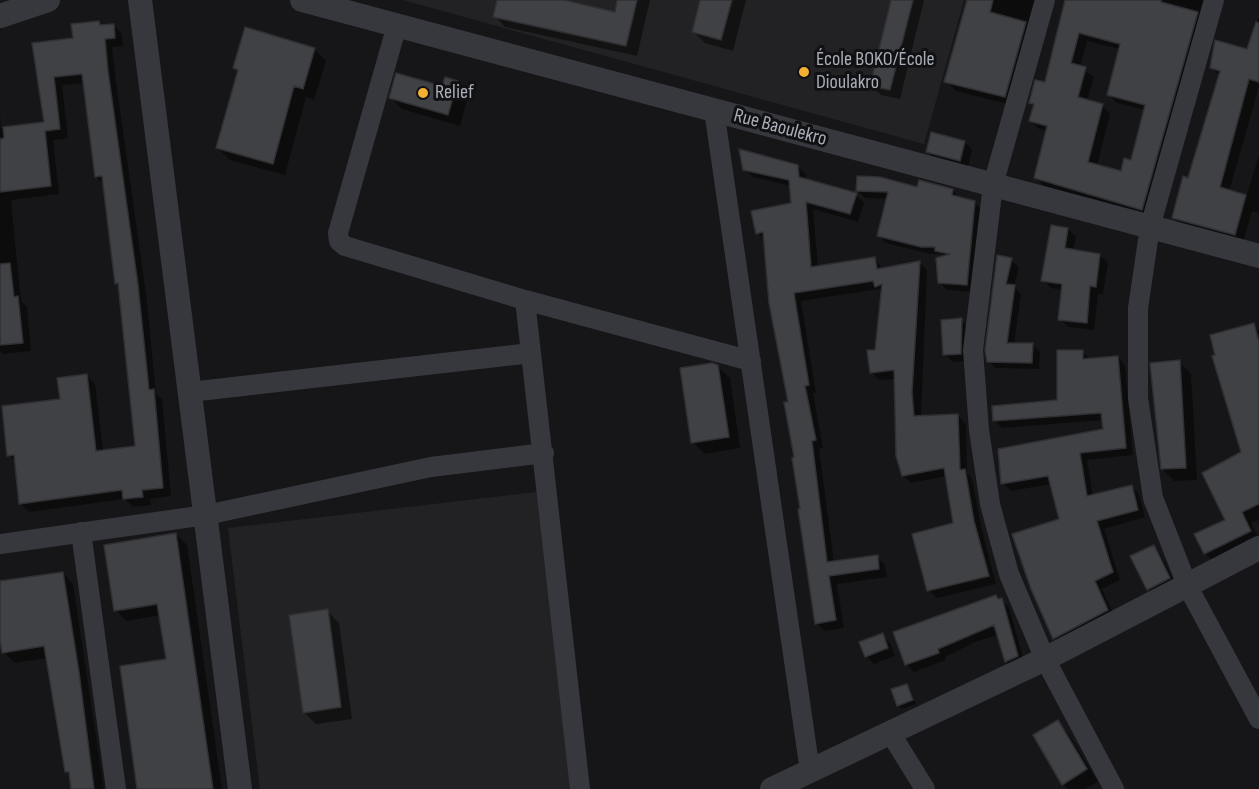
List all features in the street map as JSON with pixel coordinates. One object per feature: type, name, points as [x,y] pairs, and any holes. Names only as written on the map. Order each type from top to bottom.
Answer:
[{"type":"street","points":[[0,16],[48,0]]},
{"type":"street","points":[[140,0],[240,789]]},
{"type":"street","points":[[1045,0],[993,185],[973,350],[979,430],[990,504],[1009,574],[1045,659],[1114,789]]},
{"type":"street","points":[[1214,0],[1150,227],[1138,308],[1138,398],[1153,498],[1187,585],[1259,719]]},
{"type":"street","name":"Rue Baoulekro","points":[[312,1],[1259,256]]},
{"type":"street","points":[[397,25],[338,233],[339,241],[345,246],[525,300],[751,361]]},
{"type":"street","points":[[714,110],[810,771]]},
{"type":"street","points":[[525,300],[544,453],[579,789]]},
{"type":"street","points":[[190,392],[531,353]]},
{"type":"street","points":[[0,544],[207,515],[431,467],[544,453]]},
{"type":"street","points":[[81,532],[116,789]]},
{"type":"street","points":[[772,789],[1045,659],[1259,548]]},
{"type":"street","points":[[891,734],[916,780],[925,789]]},
{"type":"shaded area","name":"École BOKO/École Dioulakro","points":[[403,0],[964,0],[924,144]]},
{"type":"shaded area","points":[[537,492],[575,789],[260,789],[228,528]]},
{"type":"building","points":[[497,0],[564,0],[615,12],[617,0],[637,0],[626,46],[493,17]]},
{"type":"building","points":[[700,0],[732,0],[721,40],[692,32]]},
{"type":"building","points":[[891,0],[913,0],[890,90],[870,86]]},
{"type":"building","points":[[967,0],[993,0],[990,12],[1026,22],[1005,97],[944,82]]},
{"type":"building","points":[[1065,0],[1161,0],[1161,2],[1198,12],[1142,210],[1034,178],[1047,126],[1029,121],[1034,104],[1029,103],[1035,80],[1045,82]],"holes":[[[1079,33],[1120,44],[1107,95],[1145,105],[1131,160],[1124,158],[1121,171],[1088,162],[1103,104],[1078,97],[1086,67],[1071,63]]]},
{"type":"building","points":[[99,21],[100,25],[114,24],[115,38],[105,39],[108,71],[138,285],[149,390],[154,389],[163,488],[142,490],[143,497],[123,499],[122,490],[19,504],[14,455],[7,456],[2,406],[60,399],[57,378],[87,374],[96,451],[135,446],[118,283],[115,284],[102,176],[95,177],[82,74],[54,77],[60,129],[45,131],[51,186],[0,192],[0,139],[4,138],[3,127],[44,122],[32,43],[73,38],[71,24]]},
{"type":"building","points":[[1256,22],[1259,23],[1259,82],[1249,79],[1220,187],[1246,195],[1235,235],[1172,218],[1183,176],[1188,178],[1220,71],[1210,68],[1215,40],[1247,49]]},
{"type":"building","points":[[245,27],[315,48],[303,89],[294,86],[273,164],[216,148],[238,70],[233,68]]},
{"type":"building","points":[[396,73],[442,86],[445,77],[458,81],[448,115],[389,98]]},
{"type":"building","points":[[931,132],[965,141],[960,161],[926,152]]},
{"type":"building","points":[[739,149],[798,165],[799,177],[857,193],[850,214],[806,202],[811,267],[875,257],[877,269],[920,261],[912,392],[914,416],[958,414],[960,470],[965,469],[974,521],[989,576],[927,591],[912,534],[953,523],[944,468],[902,476],[896,456],[894,370],[870,373],[867,350],[875,350],[882,284],[875,287],[873,281],[794,293],[809,385],[805,386],[816,440],[812,441],[827,562],[878,555],[879,569],[829,576],[836,620],[815,624],[798,509],[800,509],[792,458],[794,457],[784,402],[788,402],[769,303],[763,232],[756,234],[751,211],[791,203],[789,180],[743,170]]},
{"type":"building","points":[[857,176],[880,177],[917,187],[919,180],[953,189],[952,195],[975,201],[967,285],[938,283],[936,258],[950,254],[935,251],[935,247],[921,247],[877,236],[888,192],[856,191]]},
{"type":"building","points":[[1051,225],[1068,228],[1065,248],[1100,254],[1096,287],[1090,286],[1087,323],[1058,320],[1062,284],[1041,281]]},
{"type":"building","points":[[997,255],[1012,258],[1006,284],[1015,285],[1007,343],[1033,343],[1032,363],[987,362],[985,350]]},
{"type":"building","points":[[10,263],[14,297],[18,296],[23,343],[0,345],[0,264]]},
{"type":"building","points":[[962,318],[961,354],[943,355],[941,320]]},
{"type":"building","points":[[1254,323],[1259,342],[1259,504],[1242,512],[1251,531],[1204,554],[1194,534],[1225,520],[1202,473],[1241,452],[1212,356],[1215,355],[1210,335]]},
{"type":"building","points":[[1057,350],[1083,350],[1083,359],[1118,356],[1126,448],[1080,453],[1087,496],[1132,485],[1138,510],[1097,521],[1113,572],[1095,581],[1108,610],[1053,639],[1031,589],[1012,534],[1059,519],[1048,476],[1001,484],[998,449],[1103,429],[1101,413],[993,421],[992,406],[1057,400]]},
{"type":"building","points":[[1180,360],[1186,468],[1161,469],[1150,363]]},
{"type":"building","points":[[712,363],[718,365],[729,437],[691,443],[680,368]]},
{"type":"building","points":[[176,533],[213,789],[137,789],[120,666],[166,659],[157,604],[114,611],[104,545]]},
{"type":"building","points":[[1154,545],[1170,578],[1147,590],[1130,556]]},
{"type":"building","points":[[63,572],[94,789],[71,789],[69,772],[65,772],[44,646],[2,653],[0,639],[0,581]]},
{"type":"building","points":[[996,595],[998,599],[1002,598],[1018,656],[1005,662],[994,625],[938,649],[939,653],[905,665],[893,632]]},
{"type":"building","points":[[328,609],[341,707],[303,713],[289,615]]},
{"type":"building","points":[[883,633],[888,648],[865,657],[859,642]]},
{"type":"building","points":[[907,684],[913,700],[897,706],[891,689]]},
{"type":"building","points":[[1058,720],[1087,769],[1062,785],[1033,735]]},
{"type":"place","name":"École BOKO/École Dioulakro","points":[[804,72]]},
{"type":"place","name":"Relief","points":[[423,93]]}]
